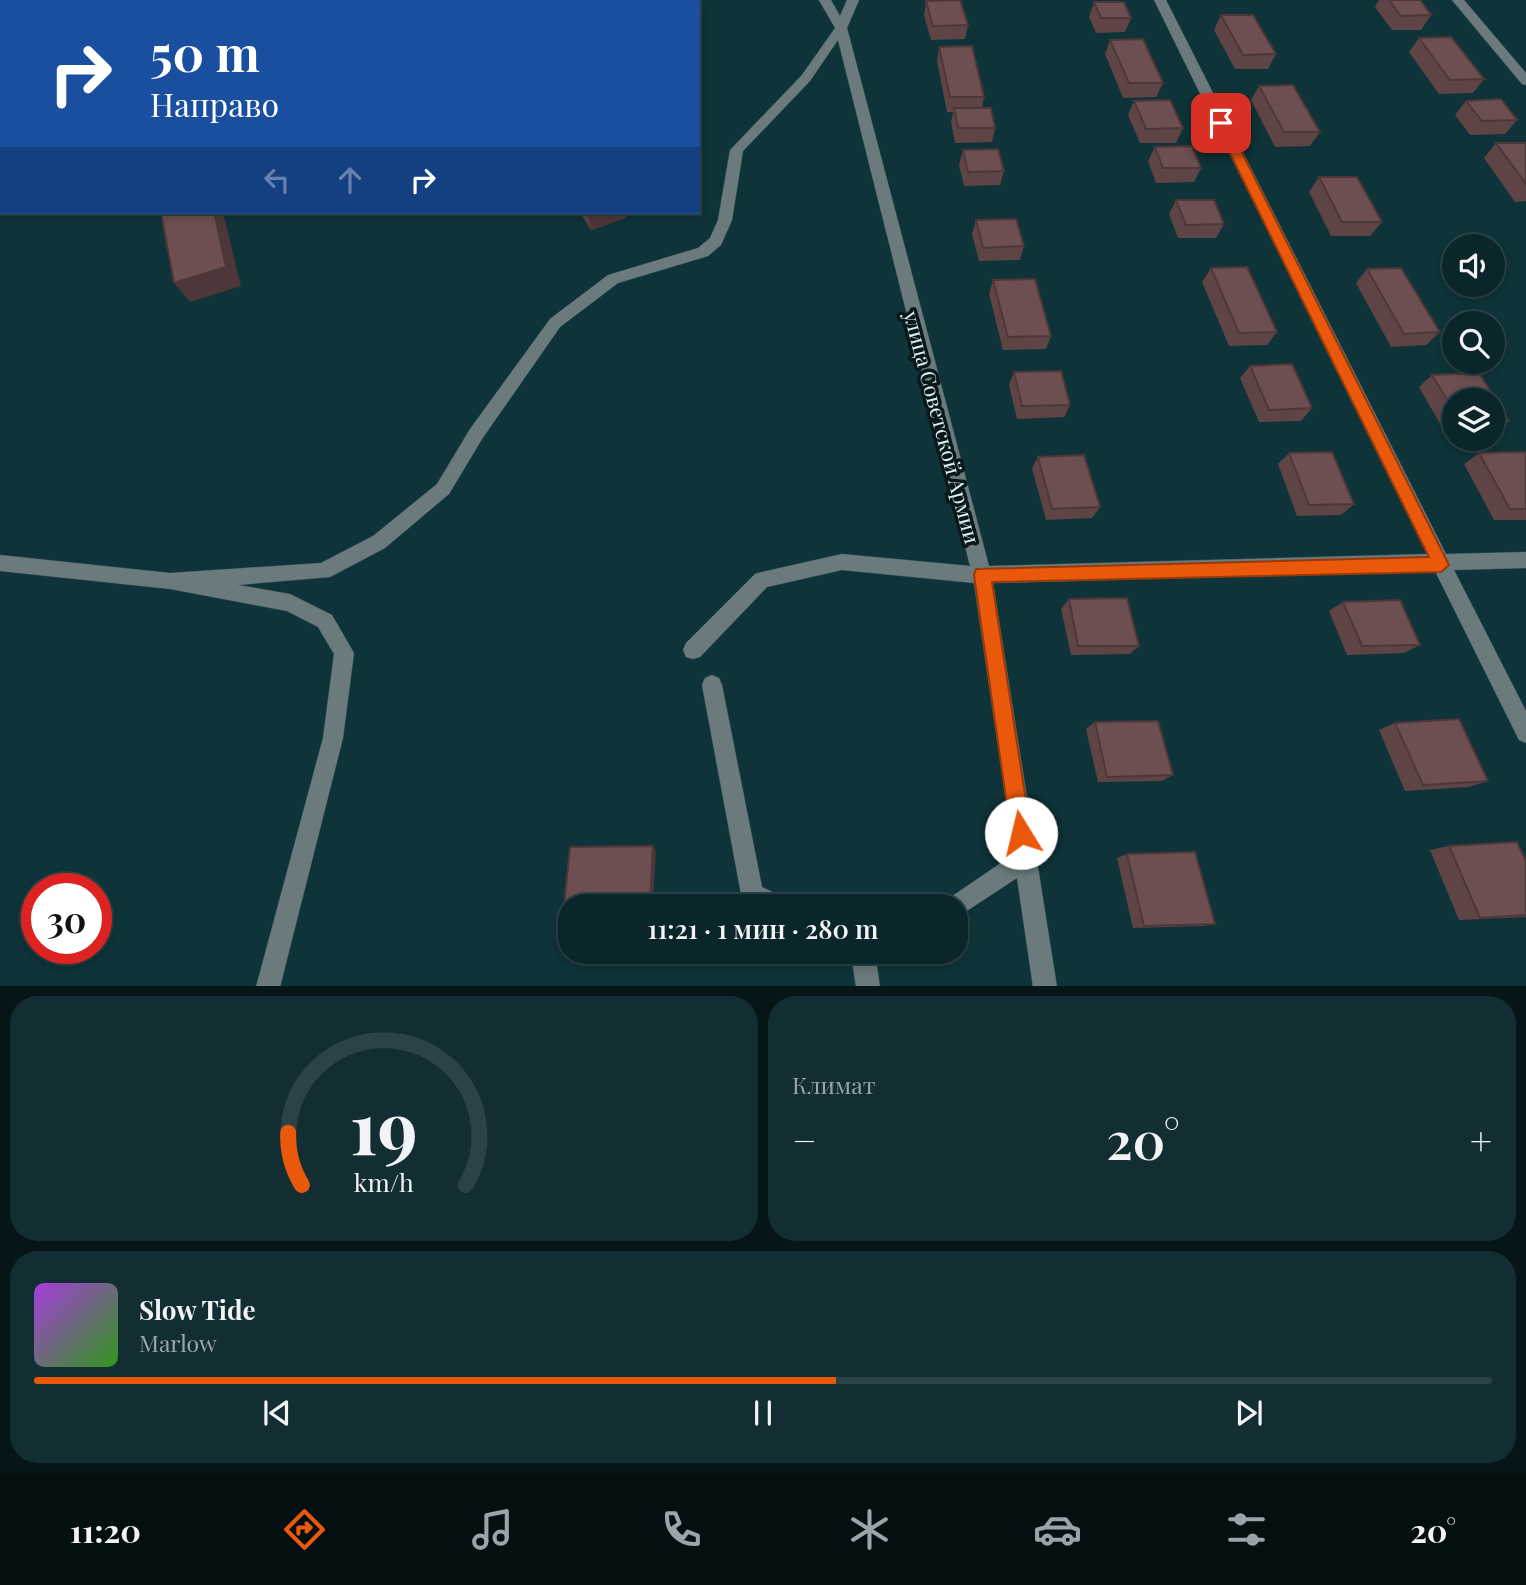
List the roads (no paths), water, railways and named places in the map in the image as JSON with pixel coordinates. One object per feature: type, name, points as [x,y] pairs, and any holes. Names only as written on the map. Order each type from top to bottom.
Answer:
[{"type":"street","name":"улица Советской Армии","points":[[825,0],[841,28],[982,575],[1045,986]]},
{"type":"street","points":[[170,580],[323,571],[379,541],[443,489],[476,434],[555,323],[613,279],[703,252],[716,241],[725,220],[737,150],[806,78],[841,28],[853,0]]},
{"type":"street","points":[[1160,0],[1526,733]]},
{"type":"street","points":[[1458,0],[1526,80]]},
{"type":"street","points":[[693,650],[762,580],[842,562],[982,575],[1441,565],[1526,560]]},
{"type":"street","points":[[0,563],[170,580],[290,603],[325,621],[344,653],[333,738],[268,986]]},
{"type":"street","points":[[712,685],[752,894]]},
{"type":"street","points":[[968,899],[1025,859]]},
{"type":"street","points":[[866,964],[868,986]]}]
